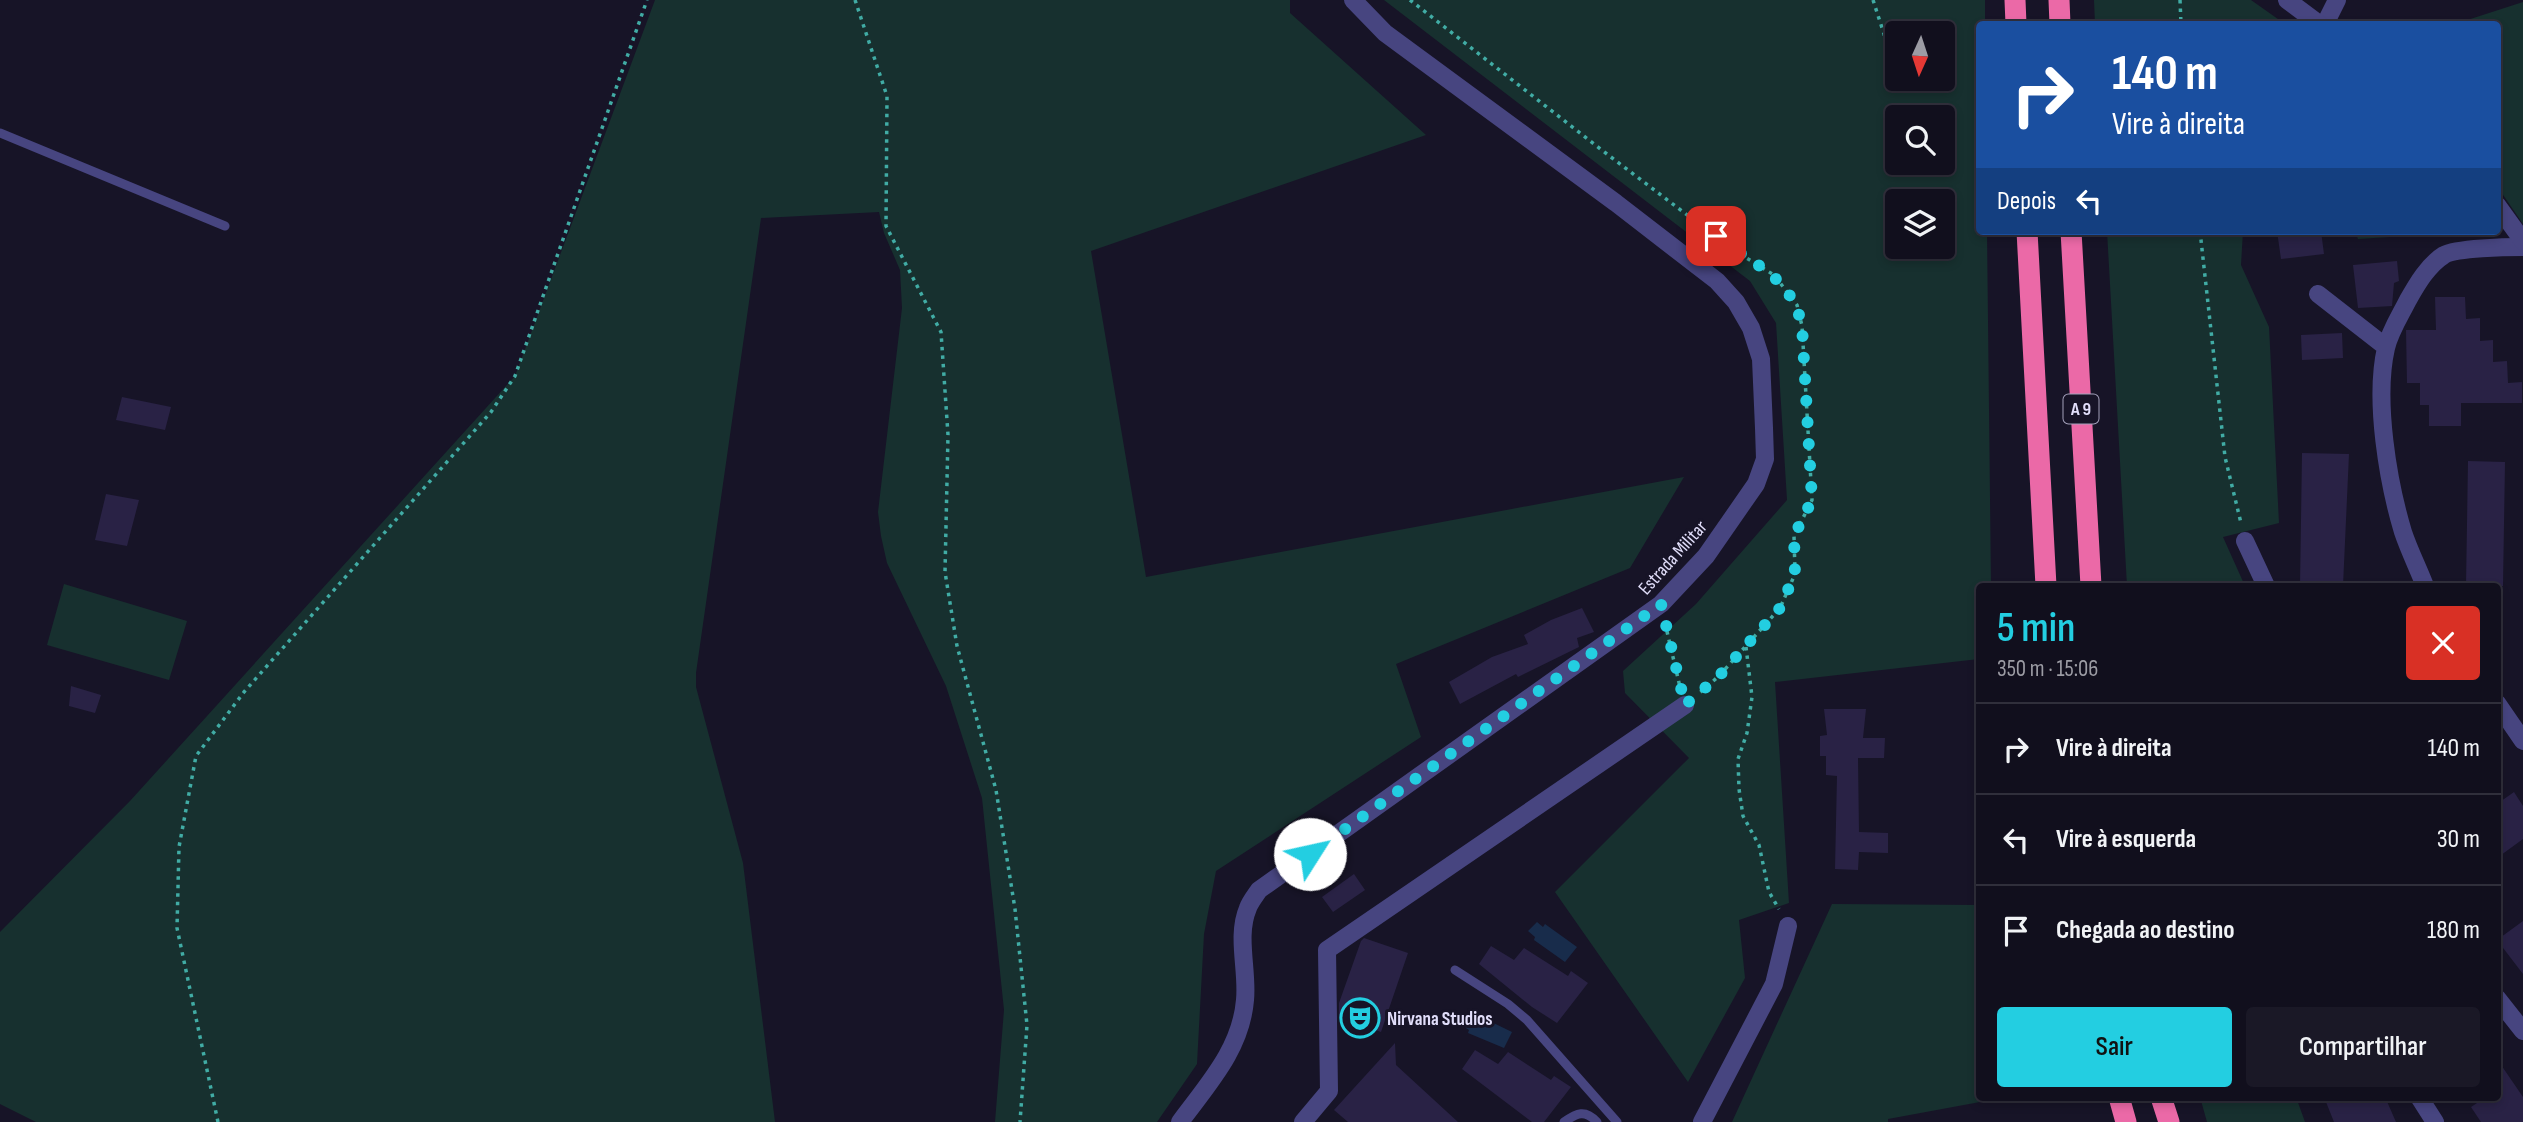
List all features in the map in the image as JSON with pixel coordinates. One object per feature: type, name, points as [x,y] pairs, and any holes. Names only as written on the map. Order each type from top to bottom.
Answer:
[{"type":"highway","points":[[2015,0],[2016,21]]},
{"type":"highway","points":[[2059,0],[2060,21]]},
{"type":"highway","name":"A 9","points":[[2027,235],[2046,583]]},
{"type":"highway","name":"A 9","points":[[2071,235],[2091,583]]},
{"type":"highway","points":[[2120,1101],[2126,1122]]},
{"type":"highway","points":[[2162,1101],[2169,1122]]},
{"type":"street","name":"Estrada Militar","points":[[1180,1122],[1227,1059],[1238,1034],[1245,1000],[1243,932],[1247,909],[1259,890],[1661,604],[1706,556],[1744,505],[1756,484],[1765,458],[1761,359],[1751,328],[1736,302],[1717,281],[1616,203],[1385,33],[1353,0]]},
{"type":"street","points":[[2287,0],[2315,21]]},
{"type":"street","points":[[2326,21],[2337,0]]},
{"type":"street","points":[[2501,211],[2523,241]]},
{"type":"street","points":[[2424,583],[2404,534],[2393,494],[2382,414],[2382,368],[2386,346],[2390,333],[2419,279],[2445,254],[2494,247],[2523,247]]},
{"type":"street","points":[[2318,294],[2386,346]]},
{"type":"street","points":[[2245,541],[2265,583]]},
{"type":"street","points":[[1303,1122],[1329,1091],[1327,950],[1685,705]]},
{"type":"street","points":[[2501,710],[2523,741]]},
{"type":"street","points":[[1702,1122],[1774,984],[1788,926]]},
{"type":"street","points":[[2501,1003],[2523,1031]]},
{"type":"street","points":[[2422,1101],[2435,1122]]},
{"type":"lane","points":[[0,134],[225,226]]},
{"type":"lane","points":[[1455,970],[1508,1004],[1527,1020],[1617,1122]]},
{"type":"lane","points":[[1564,1122],[1578,1113],[1584,1113],[1597,1122]]},
{"type":"path","points":[[218,1122],[177,928],[179,847],[196,755],[244,692],[491,412],[515,376],[647,0]]},
{"type":"path","points":[[855,0],[887,96],[886,226],[941,331],[948,435],[945,572],[957,646],[996,790],[1015,909],[1027,1025],[1020,1122]]},
{"type":"path","points":[[1410,0],[1603,151],[1732,248],[1774,275],[1797,306],[1802,326],[1812,500],[1794,536],[1795,574],[1780,608],[1719,676],[1685,705],[1661,604]]},
{"type":"path","points":[[1873,0],[1885,39]]},
{"type":"path","points":[[2180,0],[2181,21]]},
{"type":"path","points":[[2200,235],[2225,457],[2245,541]]},
{"type":"path","points":[[1746,646],[1752,697],[1747,733],[1738,759],[1743,816],[1759,845],[1769,892],[1788,926]]},
{"type":"green space","points":[[655,0],[1290,0],[1290,13],[1426,135],[1091,251],[1146,577],[1684,477],[1630,568],[1396,664],[1421,737],[1216,871],[1204,934],[1197,1064],[1157,1122],[995,1122],[1004,1010],[982,798],[946,686],[887,563],[878,512],[902,308],[900,270],[884,233],[879,212],[761,218],[696,687],[743,863],[775,1122],[36,1122],[0,1104],[0,932],[130,801],[515,376]]},
{"type":"green space","points":[[1384,0],[1985,0],[1985,21],[1976,21],[1976,235],[1987,235],[1991,583],[1976,583],[1976,659],[1775,682],[1789,903],[1739,920],[1745,978],[1688,1082],[1555,892],[1689,758],[1625,693],[1623,671],[1696,604],[1787,500],[1776,323],[1750,281]]},
{"type":"green space","points":[[2094,0],[2251,0],[2281,21],[2095,21]]},
{"type":"green space","points":[[2523,2],[2523,224],[2501,192],[2501,21],[2464,21]]},
{"type":"green space","points":[[2107,235],[2243,235],[2241,265],[2269,327],[2279,523],[2223,537],[2244,583],[2127,583]]},
{"type":"green space","points":[[2356,235],[2422,235],[2358,239]]},
{"type":"green space","points":[[64,584],[187,621],[169,680],[47,645]]},
{"type":"green space","points":[[1832,904],[1976,905],[1976,1101],[1985,1101],[1888,1119],[1888,1122],[1732,1122]]},
{"type":"green space","points":[[2201,1101],[2297,1101],[2305,1122],[2207,1122]]},
{"type":"water","points":[[1537,922],[1543,927],[1545,924],[1577,947],[1565,962],[1534,940],[1535,937],[1528,931]]},
{"type":"water","points":[[1468,1015],[1475,1018],[1477,1015],[1512,1032],[1504,1048],[1468,1033],[1469,1030],[1461,1025]]},
{"type":"building","points":[[2278,235],[2322,235],[2324,254],[2281,259]]},
{"type":"building","points":[[2397,261],[2399,281],[2394,283],[2392,306],[2358,308],[2353,265]]},
{"type":"building","points":[[2435,297],[2465,297],[2466,319],[2480,318],[2480,341],[2493,340],[2493,362],[2507,361],[2508,383],[2522,382],[2522,403],[2461,403],[2461,426],[2429,426],[2429,405],[2420,405],[2420,383],[2407,383],[2406,330],[2436,330]]},
{"type":"building","points":[[2342,333],[2343,358],[2302,360],[2301,335]]},
{"type":"building","points":[[122,397],[171,407],[165,430],[116,420]]},
{"type":"building","points":[[2302,453],[2349,454],[2343,583],[2300,583]]},
{"type":"building","points":[[2468,461],[2505,462],[2503,586],[2501,583],[2466,583]]},
{"type":"building","points":[[106,494],[139,500],[127,546],[95,540]]},
{"type":"building","points":[[1582,608],[1594,632],[1577,638],[1579,647],[1518,677],[1516,674],[1460,704],[1449,682],[1492,657],[1528,644],[1524,635],[1551,620]]},
{"type":"building","points":[[71,686],[101,695],[95,713],[69,706]]},
{"type":"building","points":[[1824,709],[1866,709],[1863,738],[1885,738],[1884,758],[1858,758],[1859,832],[1888,833],[1888,853],[1859,852],[1858,870],[1835,869],[1837,776],[1826,775],[1826,756],[1820,756],[1820,736],[1827,735]]},
{"type":"building","points":[[2514,792],[2523,806],[2523,839],[2501,855],[2501,801]]},
{"type":"building","points":[[1354,874],[1365,890],[1333,912],[1322,897]]},
{"type":"building","points":[[2523,921],[2523,974],[2501,945],[2501,937]]},
{"type":"building","points":[[1364,938],[1408,953],[1381,1032],[1339,1017],[1339,1003]]},
{"type":"building","points":[[1491,946],[1514,960],[1524,948],[1568,976],[1571,971],[1588,983],[1557,1023],[1532,1007],[1479,964]]},
{"type":"building","points":[[1395,1043],[1396,1065],[1458,1122],[1348,1122],[1334,1110]]},
{"type":"building","points":[[1475,1050],[1498,1064],[1508,1052],[1551,1080],[1554,1076],[1571,1087],[1544,1122],[1532,1122],[1462,1069]]},
{"type":"building","points":[[2501,1065],[2523,1097],[2523,1122],[2481,1122],[2471,1107],[2480,1101],[2501,1101]]},
{"type":"building","points":[[2326,1101],[2387,1101],[2396,1122],[2334,1122]]},
{"type":"place","name":"Nirvana Studios","points":[[1360,1018]]},
{"type":"route","points":[[1310,854],[1661,604],[1685,705],[1719,676],[1780,608],[1795,574],[1794,536],[1812,500],[1802,326],[1797,306],[1774,275],[1716,236]]}]
